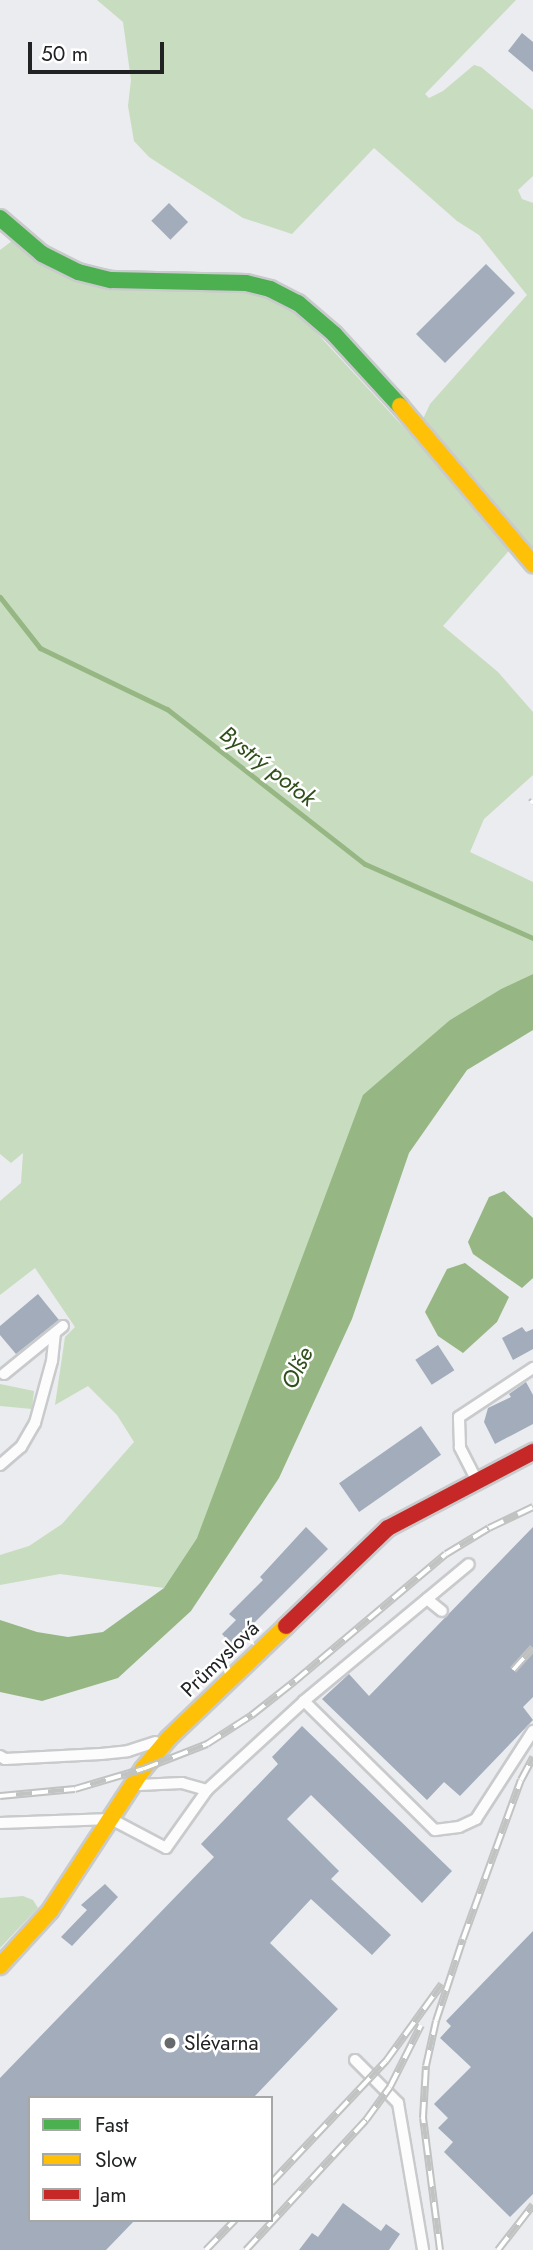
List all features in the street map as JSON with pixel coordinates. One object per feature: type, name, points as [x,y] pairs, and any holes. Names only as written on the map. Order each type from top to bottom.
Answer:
[{"type":"street","points":[[0,218],[42,254],[78,272],[111,280],[246,283],[270,289],[298,303],[334,334],[424,432],[533,564]]},
{"type":"street","name":"Průmyslová","points":[[0,1966],[50,1911],[133,1785],[169,1738],[388,1528],[476,1479],[533,1452]]},
{"type":"lane","points":[[0,1465],[21,1447],[35,1423],[59,1330],[4,1374]]},
{"type":"lane","points":[[476,1479],[460,1447],[459,1417],[533,1368]]},
{"type":"lane","points":[[0,1823],[111,1819],[166,1848],[207,1790],[304,1701],[469,1564]]},
{"type":"lane","points":[[427,1599],[442,1611]]},
{"type":"lane","points":[[304,1701],[435,1830],[458,1827],[476,1819],[533,1731]]},
{"type":"lane","points":[[0,1756],[5,1759],[101,1754],[128,1751],[169,1738]]},
{"type":"lane","points":[[133,1785],[182,1783],[207,1790]]},
{"type":"lane","points":[[355,2060],[398,2103],[423,2250]]},
{"type":"shaded area","points":[[97,0],[516,0],[425,94],[429,98],[443,91],[474,65],[481,67],[533,110],[533,176],[518,190],[522,199],[533,203],[533,549],[423,419],[430,404],[527,295],[479,235],[457,221],[374,148],[292,234],[243,218],[149,157],[134,141],[128,106],[131,80],[123,22]]},
{"type":"shaded area","points":[[12,241],[36,258],[251,290],[292,306],[513,546],[443,626],[498,672],[533,712],[533,775],[484,819],[470,852],[533,882],[533,974],[501,989],[450,1020],[197,1538],[164,1588],[60,1574],[0,1585],[0,1555],[29,1546],[62,1524],[134,1442],[117,1415],[88,1386],[55,1405],[65,1337],[75,1327],[35,1268],[0,1295],[0,1201],[21,1183],[23,1153],[11,1163],[0,1154],[0,250]]},
{"type":"shaded area","points":[[0,1384],[34,1391],[32,1409],[0,1406]]},
{"type":"shaded area","points":[[23,1896],[33,1900],[38,1908],[0,1948],[0,1898]]},
{"type":"water","name":"Olše","points":[[533,974],[533,1030],[467,1070],[409,1153],[352,1319],[279,1478],[191,1611],[118,1678],[42,1701],[0,1692],[0,1620],[37,1632],[68,1637],[103,1632],[164,1588],[197,1538],[363,1095],[450,1020],[501,989]]},
{"type":"water","points":[[504,1191],[533,1218],[533,1278],[522,1288],[473,1254],[468,1242],[489,1197]]},
{"type":"water","points":[[465,1263],[509,1297],[497,1322],[463,1353],[438,1336],[425,1312],[447,1269]]},
{"type":"building","points":[[522,33],[533,42],[533,72],[508,51]]},
{"type":"building","points":[[169,203],[188,222],[170,240],[151,221]]},
{"type":"building","points":[[486,264],[515,293],[445,363],[416,334]]},
{"type":"building","points":[[38,1294],[59,1320],[16,1354],[0,1335],[0,1326]]},
{"type":"building","points":[[522,1327],[526,1332],[533,1329],[533,1349],[513,1360],[502,1338]]},
{"type":"building","points":[[438,1345],[454,1370],[432,1385],[415,1360]]},
{"type":"building","points":[[526,1382],[533,1395],[533,1424],[495,1444],[484,1422],[488,1408],[511,1397],[509,1394]]},
{"type":"building","points":[[421,1426],[441,1455],[359,1512],[339,1483]]},
{"type":"building","points":[[306,1527],[328,1549],[232,1645],[222,1634],[236,1620],[229,1614],[263,1580],[260,1577]]},
{"type":"building","points":[[533,1527],[533,1697],[523,1707],[533,1720],[460,1796],[444,1782],[427,1800],[322,1699],[349,1674],[369,1696]]},
{"type":"building","name":"Slévarna","points":[[302,1726],[452,1871],[422,1903],[311,1795],[287,1819],[339,1871],[331,1879],[391,1935],[372,1955],[311,1899],[270,1943],[338,2009],[255,2096],[28,2096],[28,2222],[133,2222],[106,2250],[0,2250],[0,2078],[214,1857],[201,1844],[278,1764],[272,1757]]},
{"type":"building","points":[[105,1884],[118,1897],[72,1946],[61,1937],[87,1910],[81,1905]]},
{"type":"building","points":[[533,1931],[533,2194],[510,2217],[444,2152],[453,2142],[438,2128],[448,2118],[434,2104],[471,2067],[440,2038],[451,2026],[446,2021]]},
{"type":"building","points":[[343,2203],[381,2231],[386,2224],[400,2234],[389,2250],[299,2250],[312,2233],[318,2237]]},
{"type":"waterway","name":"Bystrý potok","points":[[0,597],[40,648],[167,709],[365,864],[533,938]]},
{"type":"railway","points":[[0,1796],[75,1789],[143,1769],[207,1744],[252,1715],[295,1681],[446,1554],[489,1528],[533,1507]]},
{"type":"railway","points":[[513,1670],[533,1648]]},
{"type":"railway","points":[[440,2250],[423,2118],[426,2066],[436,2021],[463,1939],[521,1780],[533,1757]]},
{"type":"railway","points":[[273,2181],[386,2061],[442,1984]]},
{"type":"railway","points":[[273,2221],[366,2120],[390,2087],[421,2025]]},
{"type":"railway","points":[[498,2250],[533,2205]]},
{"type":"railway","points":[[206,2250],[233,2222]]},
{"type":"railway","points":[[246,2250],[272,2222]]},
{"type":"traffic: fast","points":[[0,218],[42,254],[78,272],[111,280],[246,283],[270,289],[298,303],[334,334],[400,406]]},
{"type":"traffic: slow","points":[[400,406],[533,564]]},
{"type":"traffic: slow","points":[[0,1966],[50,1911],[143,1769],[169,1738],[286,1626]]},
{"type":"traffic: jam","points":[[286,1626],[388,1528],[533,1452]]},
{"type":"place","name":"Slévarna","points":[[170,2043]]}]
